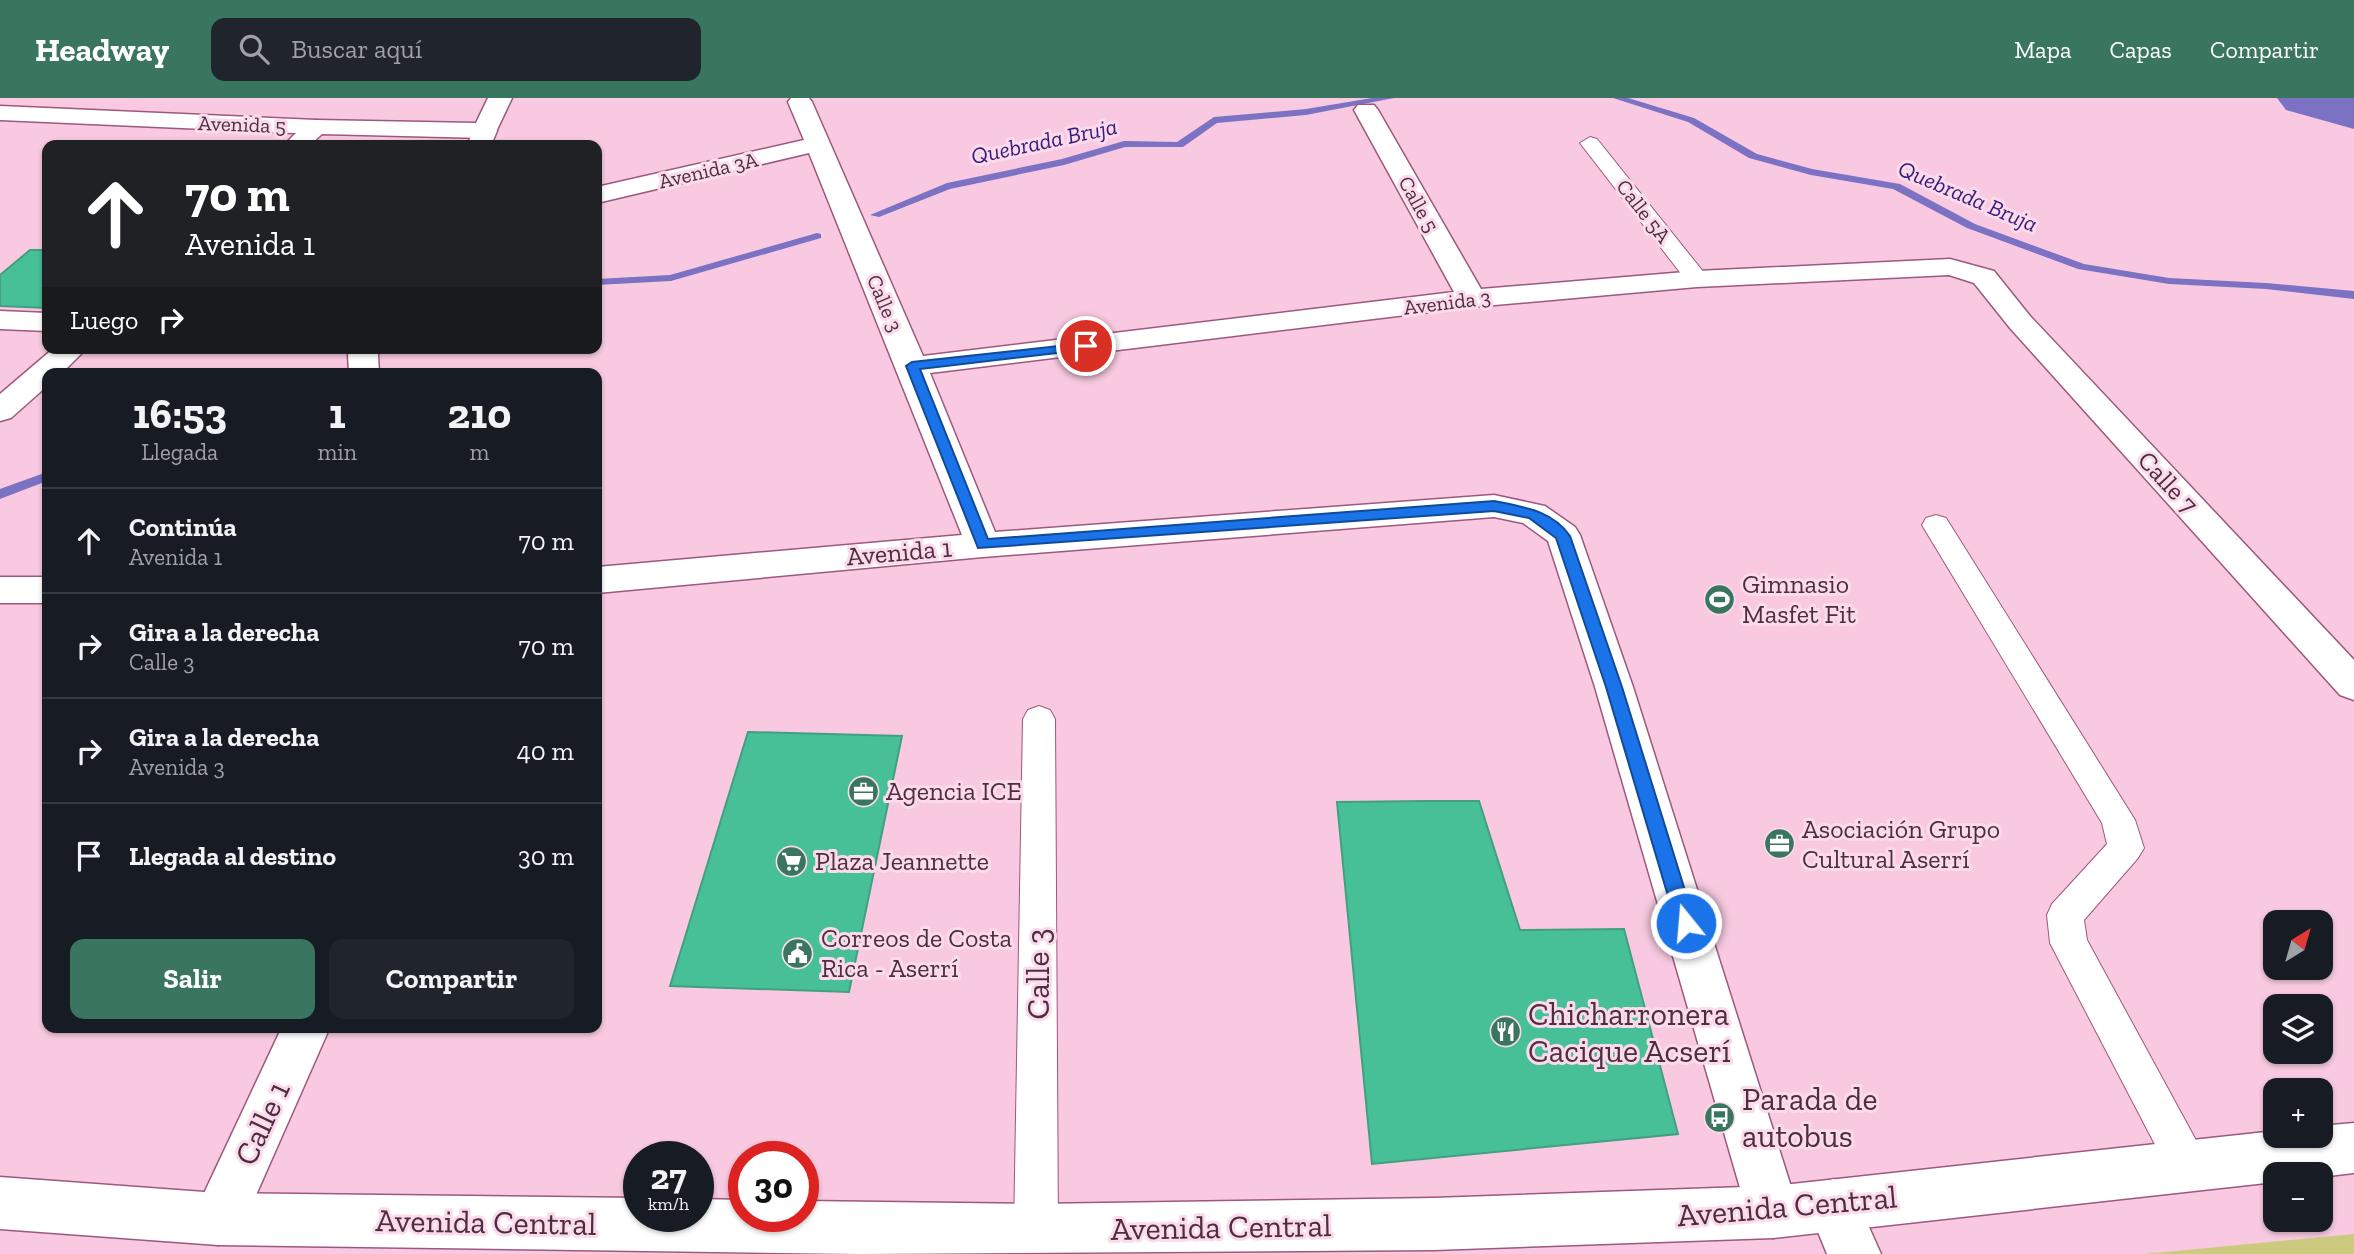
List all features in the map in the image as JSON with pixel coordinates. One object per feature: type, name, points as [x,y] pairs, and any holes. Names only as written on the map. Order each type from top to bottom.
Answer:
[{"type":"street","points":[[482,138],[500,98]]},
{"type":"street","name":"Calle 3","points":[[800,102],[912,366],[983,545]]},
{"type":"street","name":"Calle 5","points":[[1366,110],[1472,298]]},
{"type":"street","name":"Avenida 5","points":[[0,113],[316,127],[482,138]]},
{"type":"street","points":[[302,140],[316,127]]},
{"type":"street","name":"Avenida 3A","points":[[602,194],[818,144]]},
{"type":"street","name":"Avenida 3","points":[[912,366],[1472,298],[1697,279],[1950,267],[1984,277]]},
{"type":"street","name":"Calle 7","points":[[1984,277],[2020,322],[2354,685]]},
{"type":"street","points":[[0,320],[42,322]]},
{"type":"street","points":[[49,368],[65,354]]},
{"type":"street","points":[[0,411],[42,374]]},
{"type":"street","name":"Avenida 1","points":[[602,580],[983,545],[1494,506],[1533,514],[1550,523],[1563,536],[1614,687],[1773,1212]]},
{"type":"street","points":[[0,590],[42,590]]},
{"type":"street","name":"Calle 1","points":[[218,1219],[303,1033]]},
{"type":"street","name":"Avenida Central","points":[[0,1203],[218,1219],[1036,1230],[1434,1224],[1773,1212],[2354,1148]]},
{"type":"street","points":[[1833,1205],[1854,1254]]},
{"type":"lane","name":"Calle 5A","points":[[1590,143],[1697,279]]},
{"type":"lane","points":[[1936,525],[2118,820],[2126,848],[2065,915],[2068,943],[2189,1166]]},
{"type":"lane","name":"Calle 3","points":[[1036,1230],[1039,719]]},
{"type":"shaded area","points":[[2354,1234],[2354,1254],[2145,1254]]},
{"type":"building","points":[[30,250],[42,250],[42,308],[0,306],[0,275]]},
{"type":"building","name":"Plaza Jeannette","points":[[748,732],[902,736],[849,992],[670,986]]},
{"type":"building","name":"Chicharronera Cacique Acserí","points":[[1479,801],[1520,930],[1624,929],[1678,1134],[1372,1164],[1337,802]]},
{"type":"waterway","name":"Quebrada Bruja","points":[[875,215],[947,186],[1064,162],[1124,144],[1179,145],[1214,120],[1306,112],[1389,98]]},
{"type":"waterway","name":"Quebrada Bruja","points":[[1618,98],[1691,120],[1753,156],[1811,172],[1896,186],[1971,226],[2082,267],[2169,281],[2266,286],[2354,295]]},
{"type":"waterway","points":[[2306,98],[2354,111]]},
{"type":"waterway","name":"Quebrada Bruja","points":[[602,282],[671,278],[817,236]]},
{"type":"waterway","name":"Quebrada Bruja","points":[[0,494],[42,478]]},
{"type":"place","name":"Gimnasio Masfet Fit","points":[[1719,599]]},
{"type":"place","name":"Agencia ICE","points":[[863,791]]},
{"type":"place","name":"Asociación Grupo Cultural Aserrí","points":[[1779,844]]},
{"type":"place","name":"Plaza Jeannette","points":[[792,861]]},
{"type":"place","name":"Correos de Costa Rica - Aserrí","points":[[798,953]]},
{"type":"place","name":"Chicharronera Cacique Acserí","points":[[1505,1032]]},
{"type":"place","name":"Parada de autobus","points":[[1719,1117]]},
{"type":"route","points":[[1086,346],[912,366],[983,545],[1494,506],[1515,508],[1550,523],[1563,536],[1614,687],[1686,923]]}]
